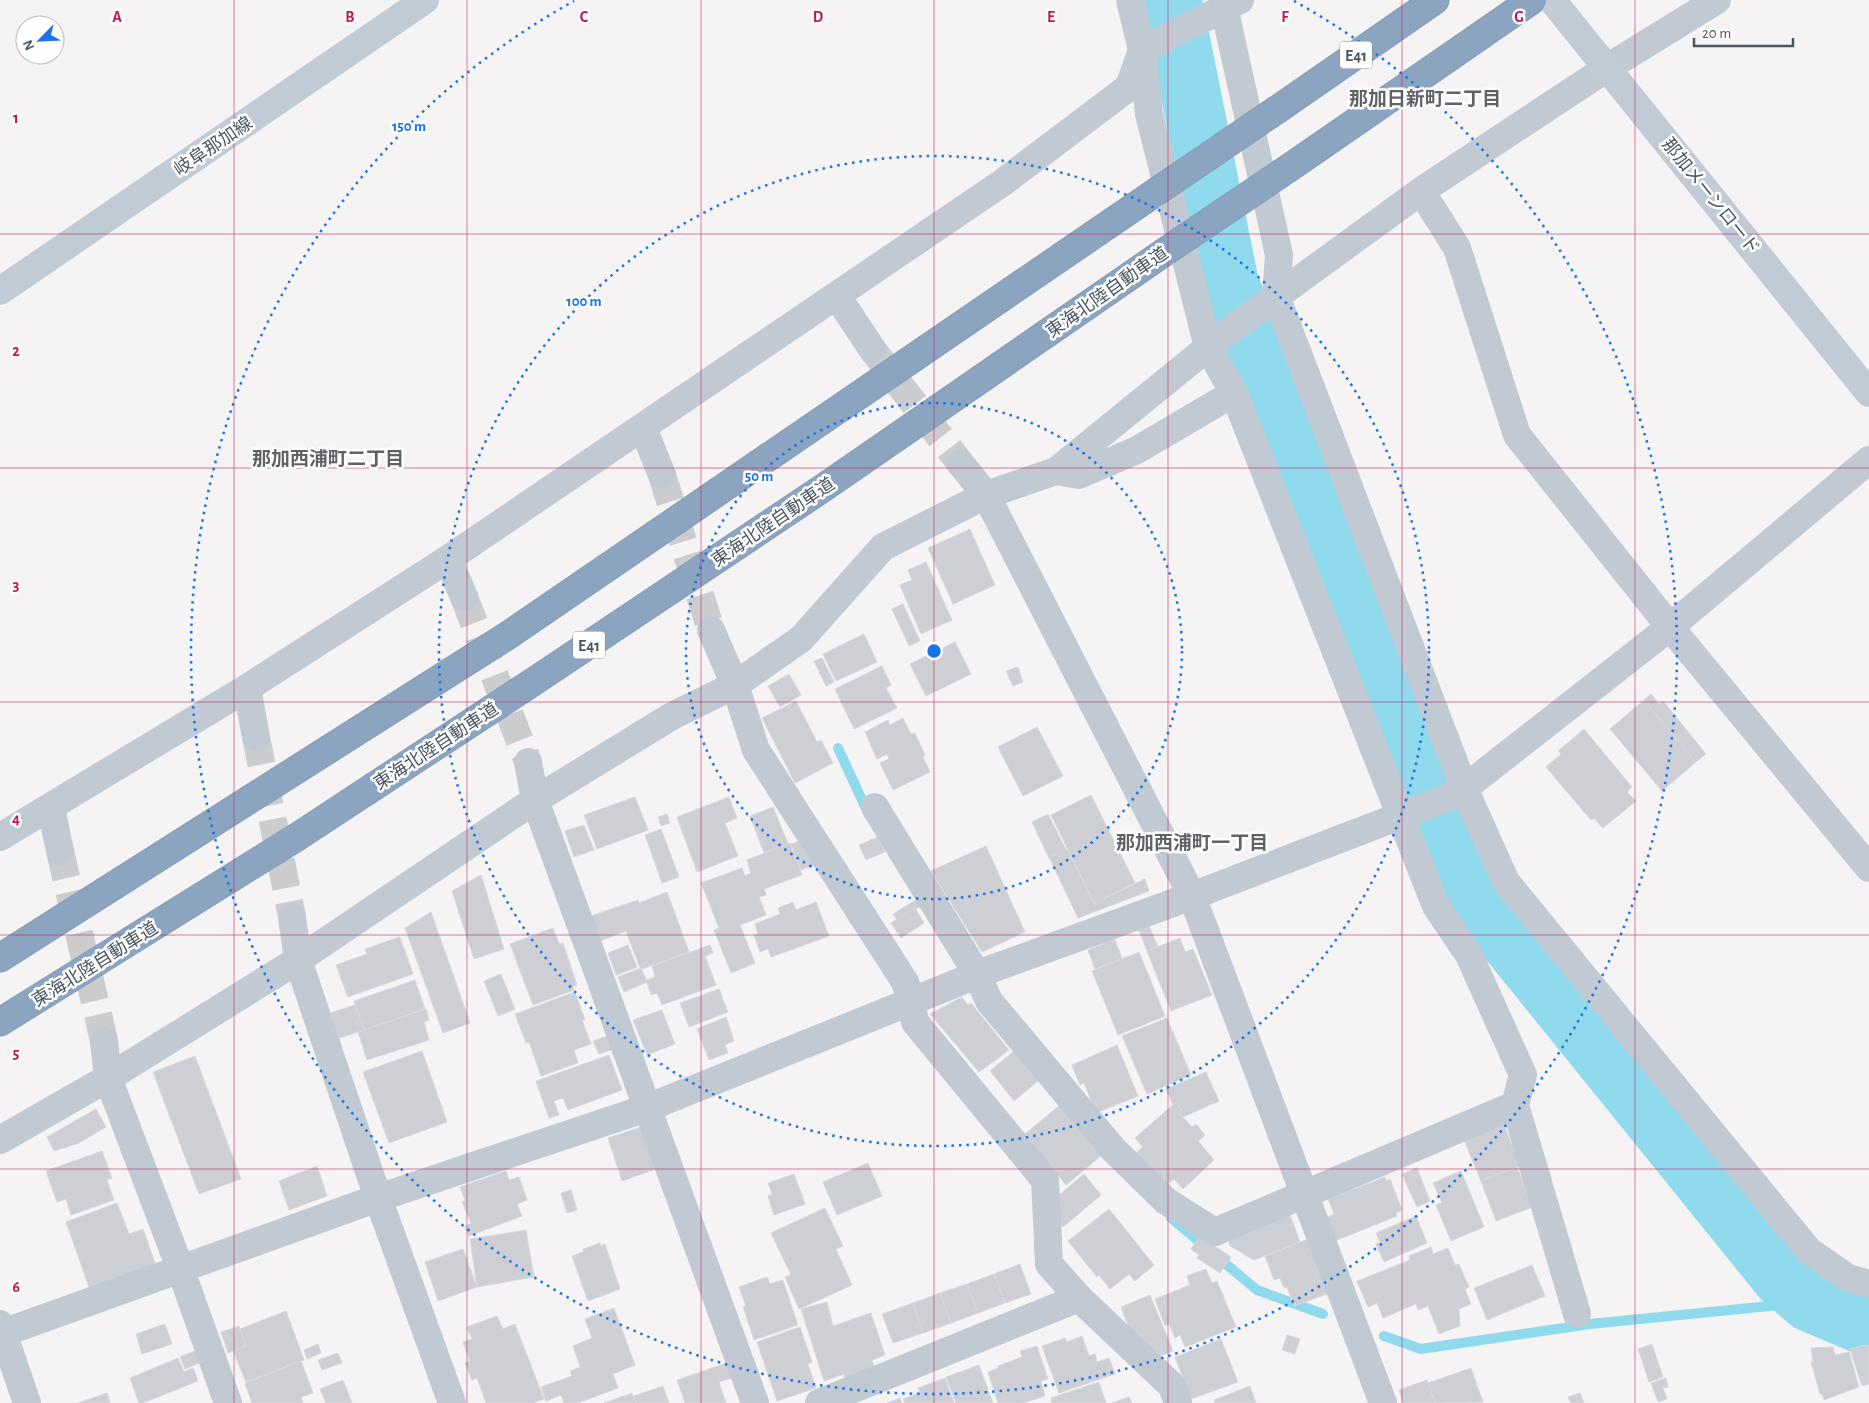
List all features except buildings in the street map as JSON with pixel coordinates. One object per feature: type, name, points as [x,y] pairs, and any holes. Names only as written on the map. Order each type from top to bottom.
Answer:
[{"type":"highway","name":"E41","points":[[0,958],[507,636],[1435,0]]},
{"type":"highway","name":"東海北陸自動車道","points":[[0,1022],[298,837],[534,682],[823,488],[1532,0]]},
{"type":"main road","name":"岐阜那加線","points":[[0,291],[425,0]]},
{"type":"main road","name":"那加メーンロード","points":[[1552,0],[1869,393]]},
{"type":"street","points":[[1130,0],[1142,50],[1149,114],[1215,342],[1234,393],[1407,813],[1436,906],[1469,955],[1523,1075],[1515,1105],[1577,1314]]},
{"type":"street","points":[[0,1140],[108,1078],[298,960],[535,800],[672,716],[735,685],[801,639],[883,547],[986,496],[1056,471],[1215,342],[1421,191],[1607,68],[1717,0]]},
{"type":"street","points":[[0,837],[51,808],[247,688],[448,560],[643,428],[1002,183],[1129,87],[1142,50],[1223,8],[1280,255],[1270,300],[1461,791],[1506,882],[1809,1251],[1848,1278],[1869,1284]]},
{"type":"street","points":[[1421,191],[1457,248],[1517,436],[1670,627],[1869,868]]},
{"type":"street","points":[[837,296],[872,349]]},
{"type":"street","points":[[1056,471],[1079,475],[1137,450],[1234,393]]},
{"type":"street","points":[[643,428],[662,475]]},
{"type":"street","points":[[27,1403],[1,1330],[378,1198],[647,1108],[977,974],[1192,896],[1461,791],[1670,627],[1869,460]]},
{"type":"street","points":[[961,464],[986,496],[1192,896],[1383,1403]]},
{"type":"street","points":[[448,560],[464,598]]},
{"type":"street","points":[[711,630],[735,685],[756,750],[905,982],[916,1022],[1046,1180],[1048,1264],[1080,1298],[1172,1386],[1178,1403]]},
{"type":"street","points":[[247,688],[256,737]]},
{"type":"street","points":[[528,762],[535,800],[755,1403]]},
{"type":"street","points":[[875,807],[977,974],[989,1001],[1113,1149],[1166,1201],[1215,1232],[1515,1105]]},
{"type":"street","points":[[51,808],[60,851]]},
{"type":"street","points":[[292,917],[298,960],[378,1198],[452,1403]]},
{"type":"street","points":[[104,1041],[108,1078],[180,1268],[228,1403]]},
{"type":"street","points":[[819,1403],[1080,1298]]},
{"type":"waterway","points":[[1172,0],[1229,284],[1474,897],[1783,1279],[1810,1302],[1869,1327]]},
{"type":"waterway","points":[[838,748],[869,815]]},
{"type":"waterway","points":[[1171,1218],[1257,1290],[1323,1314]]},
{"type":"waterway","points":[[1384,1336],[1421,1349],[1590,1324],[1810,1302]]},
{"type":"tunnel","points":[[872,349],[961,464]]},
{"type":"tunnel","points":[[662,475],[711,630]]},
{"type":"tunnel","points":[[464,597],[528,762]]},
{"type":"tunnel","points":[[256,737],[292,917]]},
{"type":"tunnel","points":[[60,851],[104,1041]]},
{"type":"district","name":"那加日新町二丁目","points":[[1425,98]]},
{"type":"district","name":"那加西浦町二丁目","points":[[328,458]]},
{"type":"district","name":"那加西浦町一丁目","points":[[1192,842]]}]
